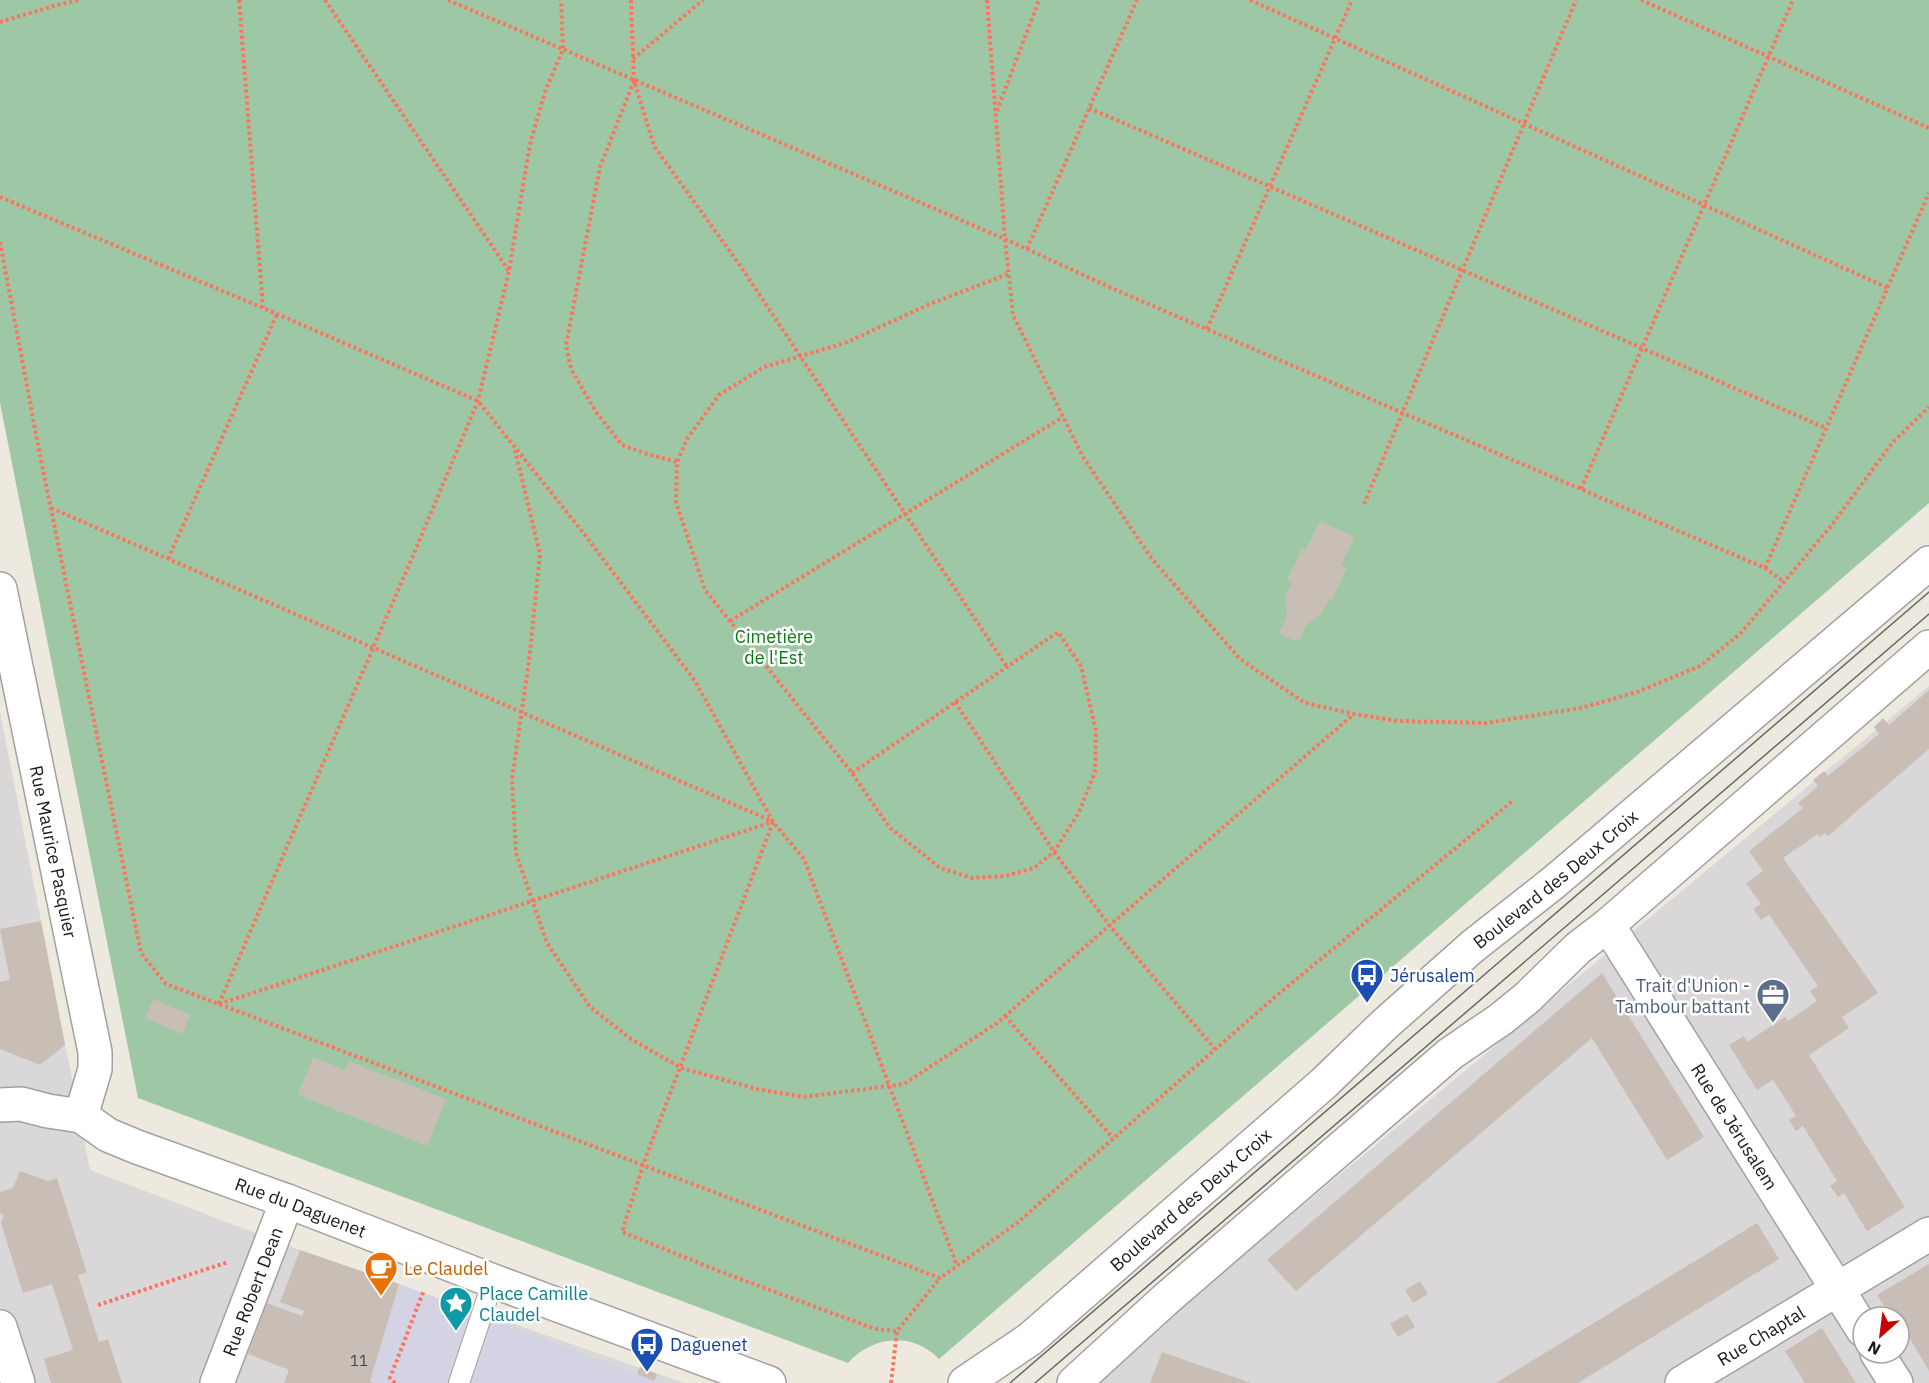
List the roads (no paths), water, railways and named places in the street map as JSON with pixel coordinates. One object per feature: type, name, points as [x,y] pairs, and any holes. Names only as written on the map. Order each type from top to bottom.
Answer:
[{"type":"street","name":"Boulevard des Deux Croix","points":[[965,1383],[1030,1339],[1324,1083],[1385,1024],[1473,946],[1553,883],[1929,563]]},
{"type":"street","name":"Rue Maurice Pasquier","points":[[0,589],[94,1052],[95,1069],[81,1116]]},
{"type":"street","points":[[1074,1383],[1166,1299],[1450,1054],[1501,1019],[1578,948],[1608,925],[1929,648]]},
{"type":"street","name":"Rue de Jérusalem","points":[[1608,925],[1851,1311]]},
{"type":"street","name":"Rue du Daguenet","points":[[0,1106],[21,1104],[81,1116],[108,1135],[137,1147],[287,1201],[493,1281],[769,1383]]},
{"type":"street","name":"Rue Robert Dean","points":[[217,1383],[287,1201]]},
{"type":"street","name":"Rue Chaptal","points":[[1682,1383],[1929,1234]]},
{"type":"street","points":[[0,1327],[18,1383]]},
{"type":"street","points":[[1885,1365],[1896,1383]]},
{"type":"lane","points":[[459,1383],[493,1281]]},
{"type":"tram line","points":[[1010,1383],[1929,592]]},
{"type":"tram line","points":[[1035,1383],[1929,614]]},
{"type":"place","name":"Jérusalem","points":[[1367,1004]]},
{"type":"place","name":"Trait d'Union - Tambour battant","points":[[1773,1024]]},
{"type":"place","name":"Le Claudel","points":[[381,1297]]},
{"type":"place","name":"Place Camille Claudel","points":[[456,1332]]},
{"type":"place","name":"Daguenet","points":[[647,1373]]},
{"type":"park label","name":"Cimetière de l'Est","points":[[774,646]]}]
